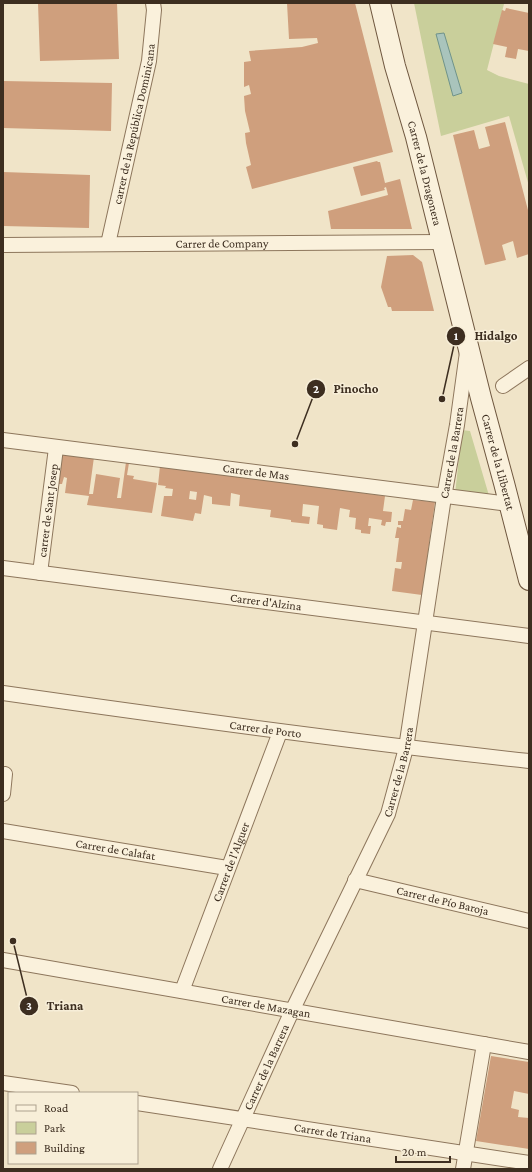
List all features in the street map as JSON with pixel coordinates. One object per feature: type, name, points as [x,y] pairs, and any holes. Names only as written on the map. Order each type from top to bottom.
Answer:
[{"type":"street","name":"carrer de la República Dominicana","points":[[108,244],[149,61],[154,10],[153,3]]},
{"type":"street","name":"Carrer de la Dragonera","points":[[380,3],[395,66],[416,137],[468,343]]},
{"type":"street","name":"Carrer de Company","points":[[3,245],[442,242]]},
{"type":"street","name":"Carrer de la Barrera","points":[[220,1169],[292,1011],[388,814],[406,748],[444,497],[457,425],[468,343]]},
{"type":"street","name":"Carrer de la Llibertat","points":[[468,343],[481,398],[529,578]]},
{"type":"street","points":[[503,386],[529,368]]},
{"type":"street","name":"Carrer de Mas","points":[[3,440],[56,448],[509,504]]},
{"type":"street","name":"carrer de Sant Josep","points":[[40,573],[56,448]]},
{"type":"street","name":"Carrer d'Alzina","points":[[3,568],[529,636]]},
{"type":"street","name":"Carrer de Porto","points":[[3,693],[280,732],[406,748],[529,761]]},
{"type":"street","name":"Carrer de l'Alguer","points":[[182,991],[227,868],[280,732]]},
{"type":"street","points":[[3,794],[5,774]]},
{"type":"street","name":"Carrer de Calafat","points":[[3,831],[227,868]]},
{"type":"street","name":"Carrer de Pío Baroja","points":[[355,880],[529,920]]},
{"type":"street","name":"Carrer de Mazagan","points":[[3,960],[529,1052]]},
{"type":"street","points":[[463,1169],[484,1044]]},
{"type":"street","points":[[3,1083],[65,1092]]},
{"type":"street","name":"Carrer de Triana","points":[[138,1103],[529,1163]]},
{"type":"green space","points":[[414,3],[504,4],[487,70],[499,76],[529,84],[529,186],[509,116],[441,136]]},
{"type":"green space","points":[[462,430],[470,431],[490,499],[455,494]]},
{"type":"water","points":[[444,33],[462,93],[453,96],[436,34]]},
{"type":"building","points":[[38,3],[117,3],[119,59],[40,61]]},
{"type":"building","points":[[287,3],[355,3],[393,152],[252,189],[246,167],[251,165],[246,143],[245,133],[250,132],[245,111],[244,96],[251,94],[249,85],[244,87],[244,62],[251,61],[249,51],[302,47],[318,43],[317,38],[289,39]]},
{"type":"building","points":[[506,8],[529,13],[529,51],[518,49],[516,59],[505,57],[507,47],[493,44],[502,10],[505,11]]},
{"type":"building","points":[[3,81],[112,83],[111,131],[3,128]]},
{"type":"building","points":[[505,122],[529,214],[529,254],[517,258],[513,241],[502,245],[506,260],[485,265],[453,135],[474,130],[479,149],[490,146],[485,127]]},
{"type":"building","points":[[377,161],[380,162],[385,183],[400,179],[412,229],[331,229],[328,211],[388,195],[386,187],[384,188],[385,190],[361,196],[353,167]]},
{"type":"building","points":[[3,172],[90,175],[89,228],[3,226]]},
{"type":"building","points":[[413,255],[422,262],[434,311],[392,311],[391,307],[388,307],[381,287],[387,256]]},
{"type":"building","points":[[62,453],[94,457],[89,494],[93,494],[96,474],[120,478],[117,498],[121,498],[126,462],[129,463],[127,475],[134,476],[133,479],[157,483],[152,513],[87,505],[89,496],[65,493],[67,478],[64,477],[62,484],[58,484]]},
{"type":"building","points":[[160,466],[385,496],[383,511],[392,512],[391,522],[386,522],[385,526],[381,525],[382,520],[369,518],[368,526],[371,526],[370,534],[361,533],[361,530],[355,529],[356,518],[349,517],[350,510],[340,508],[337,530],[323,528],[323,525],[317,524],[319,506],[303,504],[302,516],[310,517],[309,524],[291,522],[291,520],[270,517],[271,510],[239,506],[240,495],[231,493],[230,506],[212,504],[212,497],[204,495],[201,514],[195,513],[193,521],[161,516],[164,496],[172,496],[173,489],[158,485]],"holes":[[[190,491],[197,492],[196,500],[189,499]]]},
{"type":"building","points":[[413,500],[435,502],[422,595],[392,591],[395,568],[401,569],[402,562],[396,562],[399,538],[395,538],[397,527],[401,528],[401,525],[398,525],[398,521],[403,521],[405,509],[411,510]]},
{"type":"building","points":[[491,1056],[529,1062],[529,1094],[514,1091],[511,1108],[519,1110],[518,1117],[529,1118],[529,1149],[476,1141]]},
{"type":"place","name":"Hidalgo","points":[[442,399]]},
{"type":"place","name":"Pinocho","points":[[295,444]]},
{"type":"place","name":"Triana","points":[[13,941]]}]
